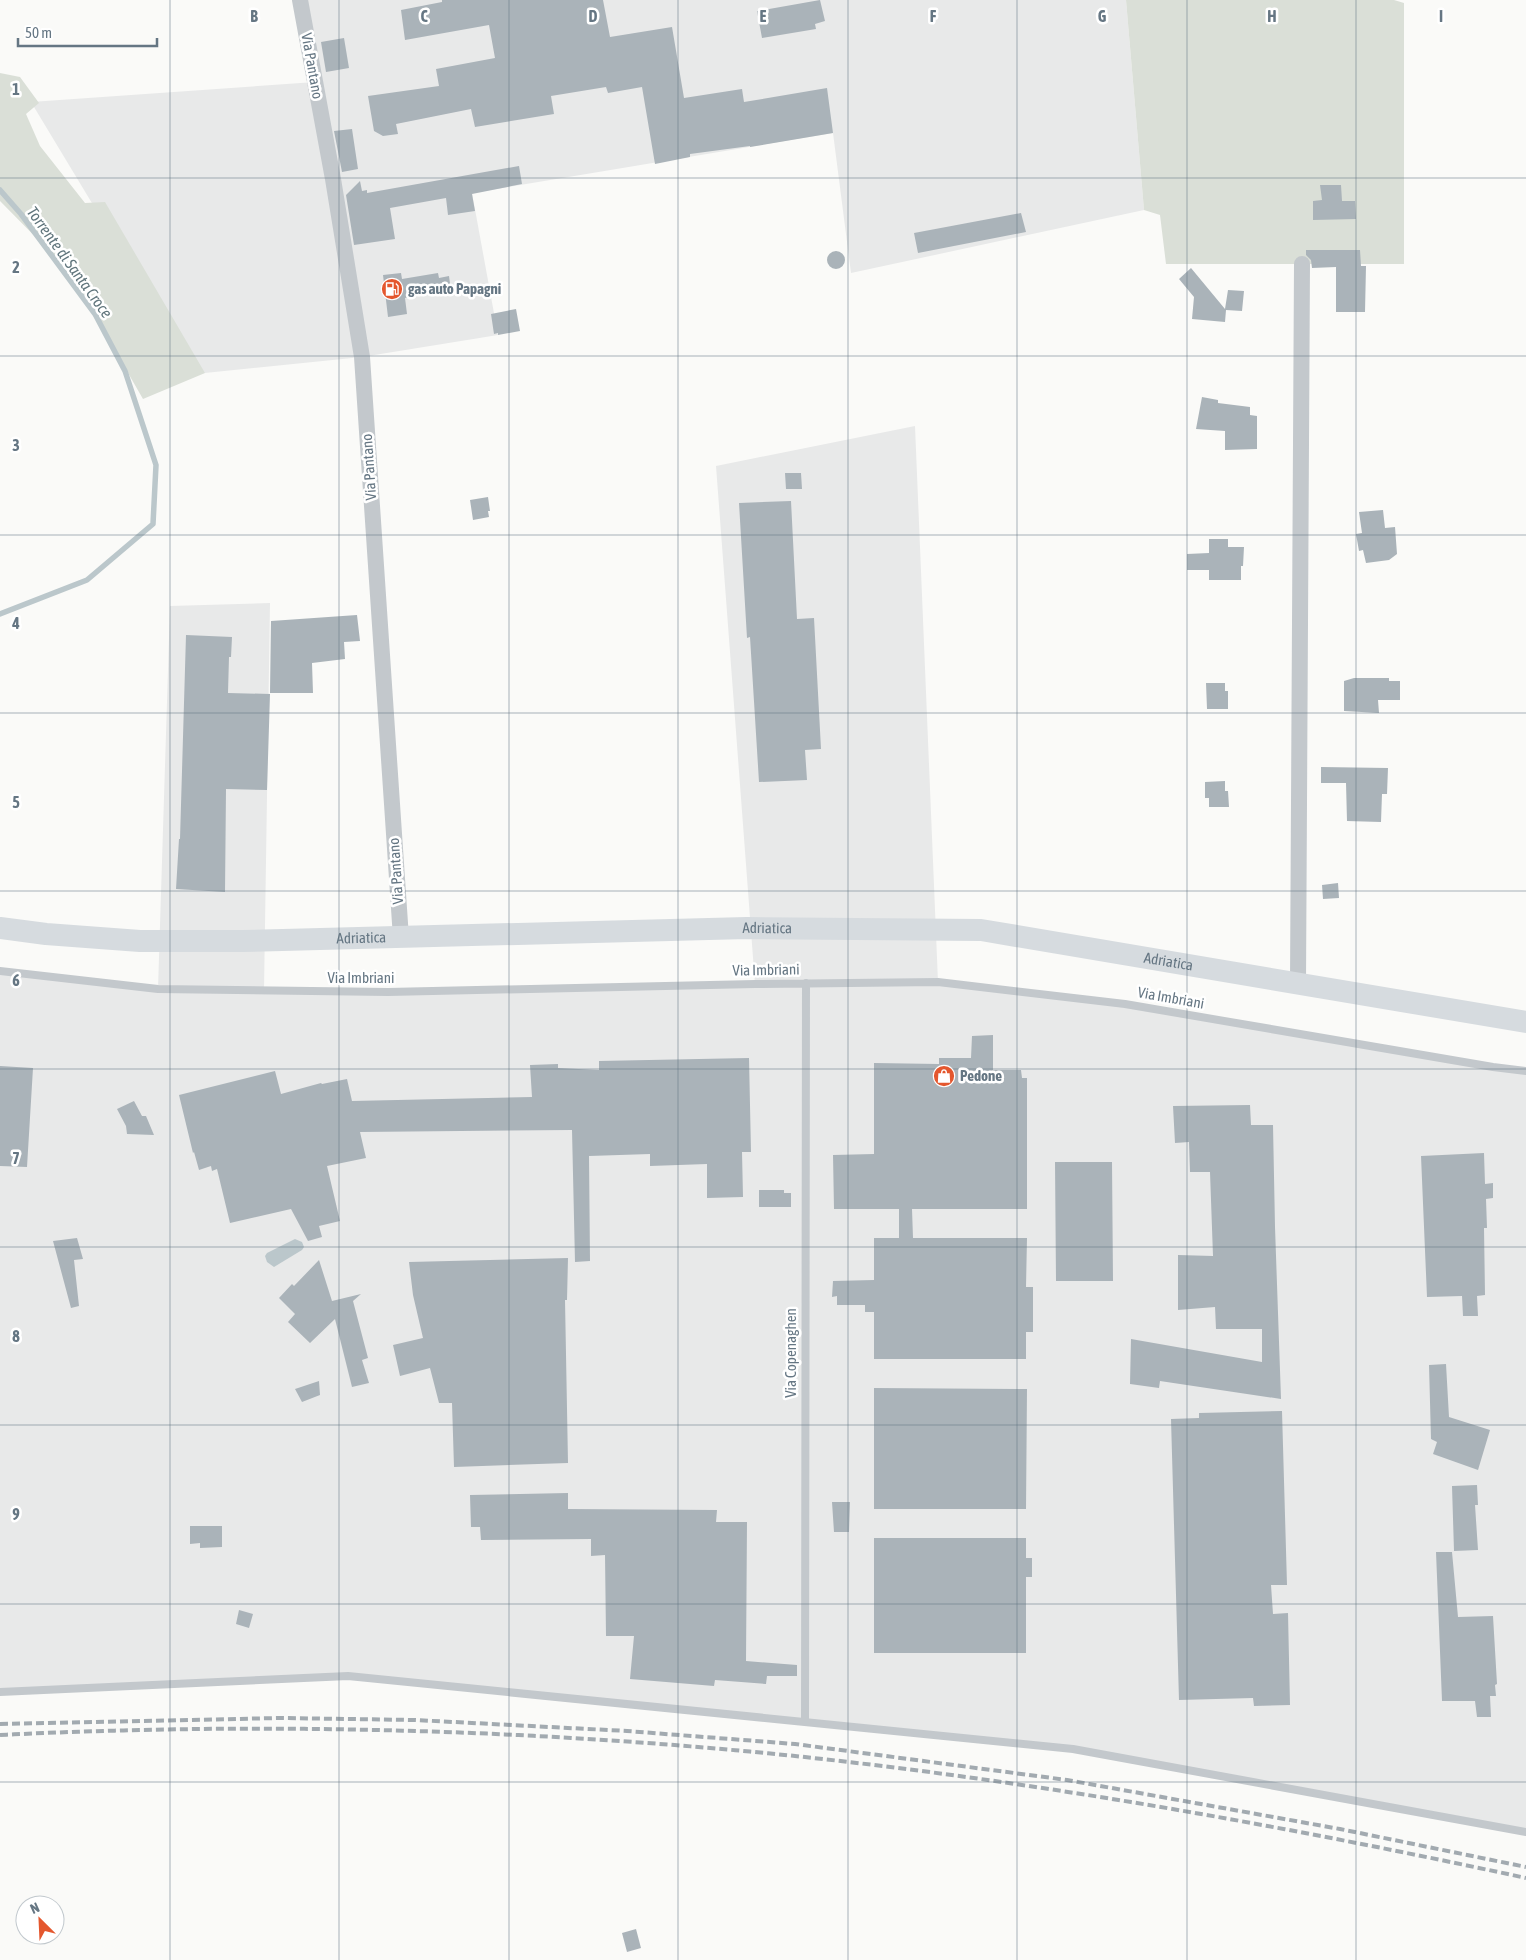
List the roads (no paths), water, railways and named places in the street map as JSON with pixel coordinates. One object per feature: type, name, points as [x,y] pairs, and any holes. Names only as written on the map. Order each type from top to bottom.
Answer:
[{"type":"main road","name":"Adriatica","points":[[0,928],[46,934],[140,941],[401,938],[747,928],[981,930],[1526,1022]]},
{"type":"street","name":"Via Pantano","points":[[300,0],[331,169],[362,357],[401,938]]},
{"type":"street","points":[[1298,983],[1302,264]]},
{"type":"lane","name":"Via Imbriani","points":[[0,971],[158,989],[388,992],[938,982],[1125,1004],[1526,1071]]},
{"type":"lane","name":"Via Copenaghen","points":[[805,1722],[806,983]]},
{"type":"lane","points":[[0,1692],[348,1676],[1073,1749],[1526,1832]]},
{"type":"waterway","name":"Torrente di Santa Croce","points":[[0,190],[21,214],[95,314],[125,371],[156,465],[153,524],[87,580],[0,614]]},
{"type":"railway","points":[[0,1724],[281,1718],[415,1720],[627,1731],[795,1744],[1067,1780],[1340,1829],[1526,1867]]},
{"type":"railway","points":[[0,1735],[199,1729],[398,1730],[597,1740],[795,1756],[979,1779],[1162,1807],[1253,1823],[1526,1878]]},
{"type":"place","name":"gas auto Papagni","points":[[392,289]]},
{"type":"place","name":"Pedone","points":[[944,1076]]}]
